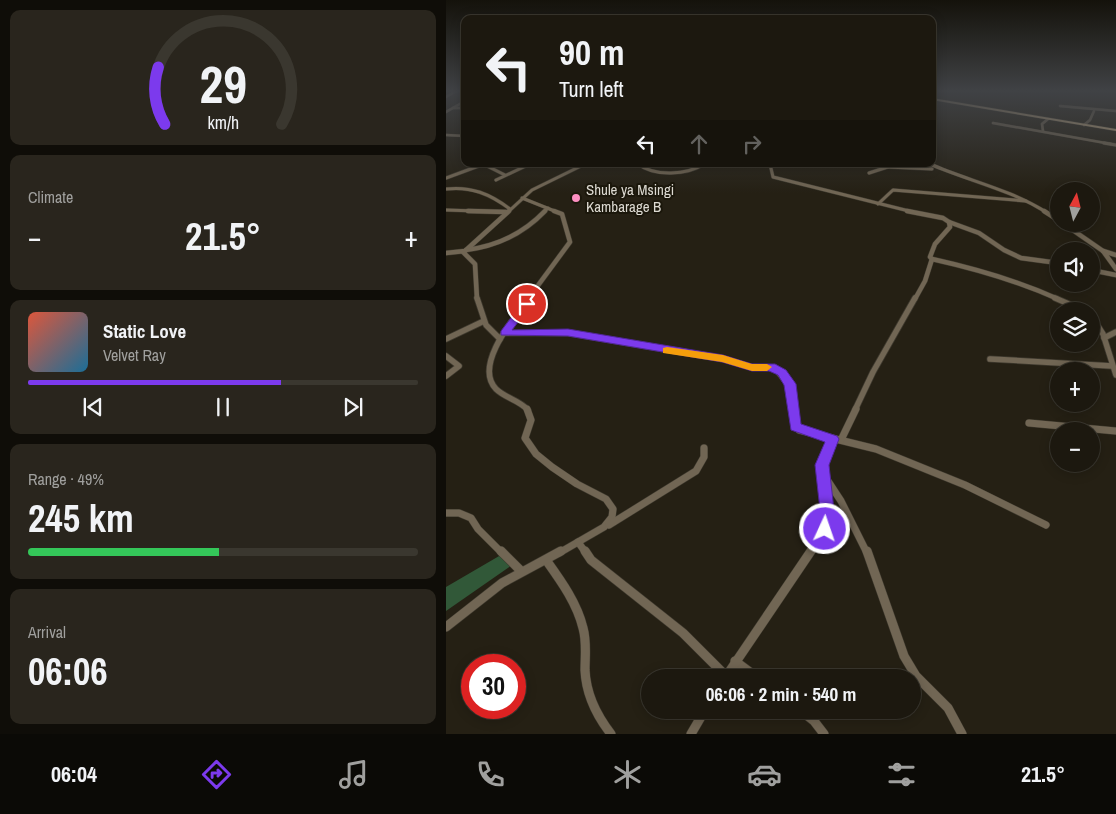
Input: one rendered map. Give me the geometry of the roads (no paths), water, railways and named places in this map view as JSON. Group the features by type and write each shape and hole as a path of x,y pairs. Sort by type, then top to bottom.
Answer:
{"main road":[{"path":"1080,124 1116,130"}],"street":[{"path":"1002,124 1116,144"},
{"path":"1042,124 1043,130"},
{"path":"446,135 461,136"},
{"path":"936,166 964,179 989,184 1026,201 1050,215"},
{"path":"446,178 476,167"},
{"path":"490,167 505,175"},
{"path":"496,180 523,167"},
{"path":"465,251 522,198 556,176 578,167"},
{"path":"643,167 648,170 671,172 700,167"},
{"path":"771,167 773,177 878,204 943,218 979,233 1004,250 1021,258 1050,262"},
{"path":"869,173 887,167 932,169"},
{"path":"925,167 950,172"},
{"path":"446,189 466,187 478,190 508,211"},
{"path":"878,204 893,190 1026,201"},
{"path":"522,198 562,214 565,218 570,243 491,354 489,380 496,392 525,407 530,413 531,420 525,438 530,446 563,474 611,503 612,517 608,525"},
{"path":"446,254 491,246 515,236 530,227 548,208"},
{"path":"446,210 508,211"},
{"path":"730,669 804,564 825,529 827,510 822,472 823,458 836,440 925,281 932,259 930,257 931,248 940,235 950,229 949,222"},
{"path":"1076,232 1113,259 1116,269"},
{"path":"465,251 475,264 476,287 484,322 494,336 568,332 723,359 752,367 775,368 790,384 795,427 836,440 876,449 965,484 996,502 1046,525"},
{"path":"1103,251 1116,254"},
{"path":"932,259 990,272 1020,282 1065,302"},
{"path":"1100,271 1116,274"},
{"path":"446,339 484,322"},
{"path":"1100,326 1116,374"},
{"path":"1104,338 1116,332"},
{"path":"446,356 460,366 446,376"},
{"path":"990,359 1112,366"},
{"path":"1029,423 1116,431"},
{"path":"446,626 483,597 521,571 546,560 608,525 696,471 704,457 704,448"},
{"path":"822,472 842,501 870,558 904,656 916,676 948,708 962,734"},
{"path":"446,513 459,513 471,518 478,529 521,571"},
{"path":"578,542 591,560 683,633 717,669"},
{"path":"546,560 582,625 585,637 587,686 602,723 611,734"},
{"path":"735,661 746,669"},
{"path":"691,734 700,719"},
{"path":"811,719 824,734"}],"place":[{"name":"Shule ya Msingi Kambarage B","path":"576,198"}]}
